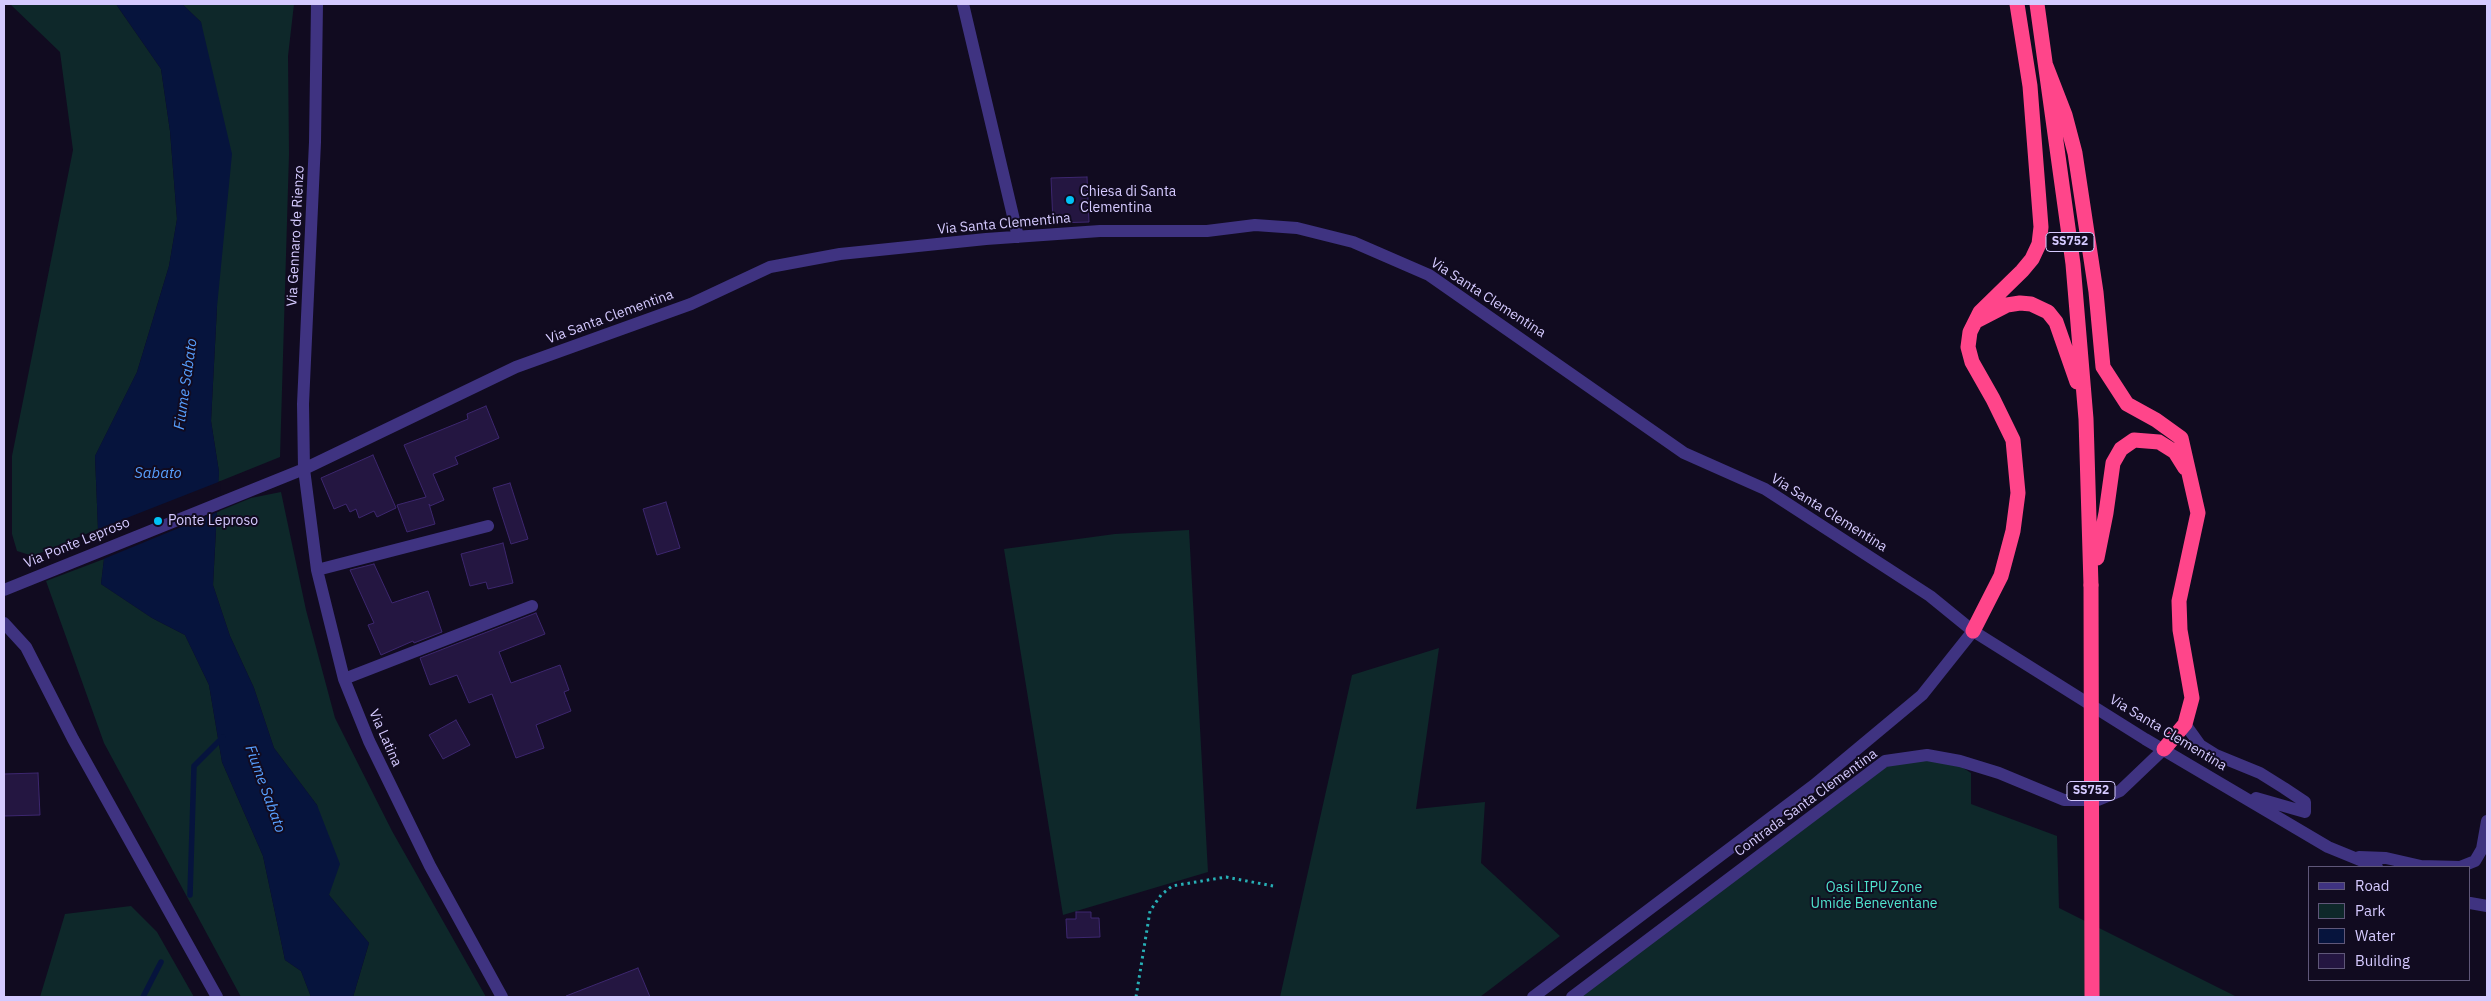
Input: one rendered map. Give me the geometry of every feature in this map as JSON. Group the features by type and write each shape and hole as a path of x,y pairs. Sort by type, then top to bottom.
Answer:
{"highway":[{"path":"1973,631 2001,576 2013,531 2018,493 2013,440 1972,362 1968,347 1970,332 1987,303 2022,271 2039,244 2041,227 2030,86 2017,4"},
{"name":"SS752","path":"2037,4 2073,264 2086,419 2091,585 2092,997"},
{"path":"2046,66 2064,114 2075,153 2095,283 2104,367 2127,404 2156,420 2181,438 2198,513 2179,600 2180,630 2192,698 2185,724 2164,749"},
{"path":"1975,322 2007,304 2020,302 2048,312 2056,322 2074,373 2086,419"},
{"path":"2091,585 2106,513 2113,462 2126,444 2134,440 2150,440 2166,445 2182,461 2192,483"}],"street":[{"name":"Via Gennaro de Rienzo","path":"304,469 303,404 316,142 317,4"},
{"path":"963,4 1018,237"},
{"name":"Via Santa Clementina","path":"274,480 304,469 516,367 691,304 770,267 840,254 1018,237 1100,231 1207,231 1255,225 1297,228 1352,242 1429,275 1537,348 1684,453 1764,489 1930,596 1973,631 2164,749 2328,847 2374,866"},
{"name":"Via Latina","path":"304,469 317,570 330,632 344,679 369,741 426,858 502,997"},
{"name":"Via Ponte Leproso","path":"4,590 274,480"},
{"path":"317,570 488,526"},
{"path":"344,679 532,606"},
{"path":"4,622 26,647 73,739 218,997"},
{"name":"Contrada Santa Clementina","path":"1533,997 1814,785 1922,695 1973,631"},
{"path":"2185,724 2200,745 2216,756 2260,773 2284,788 2306,802 2306,812 2239,793"},
{"name":"Contrada Santa Clementina","path":"1572,997 1885,761 1927,755 1960,761 1999,773 2064,800 2098,800 2120,791 2164,749"},
{"name":"Via Santa Clementina","path":"2462,866 2475,861 2482,849 2487,821"},
{"name":"Via Santa Clementina","path":"2351,857 2386,858 2420,866"},
{"path":"2471,903 2487,906"}],"path":[{"path":"1136,997 1150,912 1160,895 1172,886 1226,877 1273,886"}],"green space":[{"path":"10,4 116,4 161,69 170,131 177,219 169,266 137,372 95,456 98,529 33,556 17,551 12,534 12,456 73,150 60,52"},
{"path":"182,4 294,4 288,56 289,154 280,457 218,482 219,472 211,421 217,307 201,22"},
{"path":"281,492 306,610 335,718 392,831 486,997 353,997 369,943 329,895 317,805 274,748 254,688 230,636 213,585 217,512 251,498"},
{"path":"1189,530 1208,872 1063,915 1004,549 1115,534"},
{"path":"104,559 101,584 152,618 185,635 209,685 222,762 263,856 285,960 301,971 311,997 241,997 104,743 46,581"},
{"path":"1439,648 1416,809 1485,802 1481,863 1560,936 1480,997 1280,997 1352,675"},
{"name":"Oasi LIPU Zone Umide Beneventane","path":"1918,758 1954,762 1971,773 1971,804 2057,836 2059,908 2237,997 1577,997 1877,766"},
{"path":"131,906 157,932 194,997 40,997 65,914"}],"water":[{"name":"Sabato","path":"116,4 182,4 201,22 232,154 217,307 211,421 219,472 213,585 230,636 254,688 274,748 317,805 340,864 329,895 369,943 353,997 311,997 301,971 285,960 263,856 222,762 209,685 185,635 152,618 101,584 104,559 98,529 95,456 137,372 169,266 177,219 170,131 161,69"}],"pier":[{"path":"221,481 220,511 101,560 96,530"}],"building":[{"name":"Chiesa di Santa Clementina","path":"1087,177 1089,222 1053,223 1051,178"},
{"path":"486,406 499,438 455,457 458,464 433,474 444,500 430,506 429,504 435,524 407,532 397,505 426,497 404,445 468,419 467,414"},
{"path":"373,455 396,508 377,517 374,511 359,518 356,509 350,512 346,504 334,509 321,478"},
{"path":"510,483 528,539 511,544 493,488"},
{"path":"666,502 680,548 657,555 643,509"},
{"path":"503,543 513,583 488,589 486,582 470,586 461,554"},
{"path":"374,564 392,603 428,591 442,632 414,643 413,641 381,655 368,625 374,623 350,570"},
{"path":"536,613 545,634 499,652 511,683 560,665 569,690 564,692 571,711 536,725 544,748 516,758 492,694 469,703 457,675 430,685 420,658"},
{"path":"456,720 470,745 443,759 429,735"},
{"path":"38,773 40,815 4,816 4,774"},
{"path":"1076,912 1091,912 1091,918 1099,918 1100,937 1067,938 1066,919 1076,919"},
{"path":"638,968 650,997 566,997 566,996"}],"waterway":[{"path":"190,895 194,766 223,737"},
{"path":"143,997 161,962"}],"place":[{"name":"Chiesa di Santa Clementina","path":"1070,200"},
{"name":"Ponte Leproso","path":"158,521"}],"water label":[{"name":"Fiume Sabato","path":"186,384"},
{"name":"Fiume Sabato","path":"265,789"}]}
